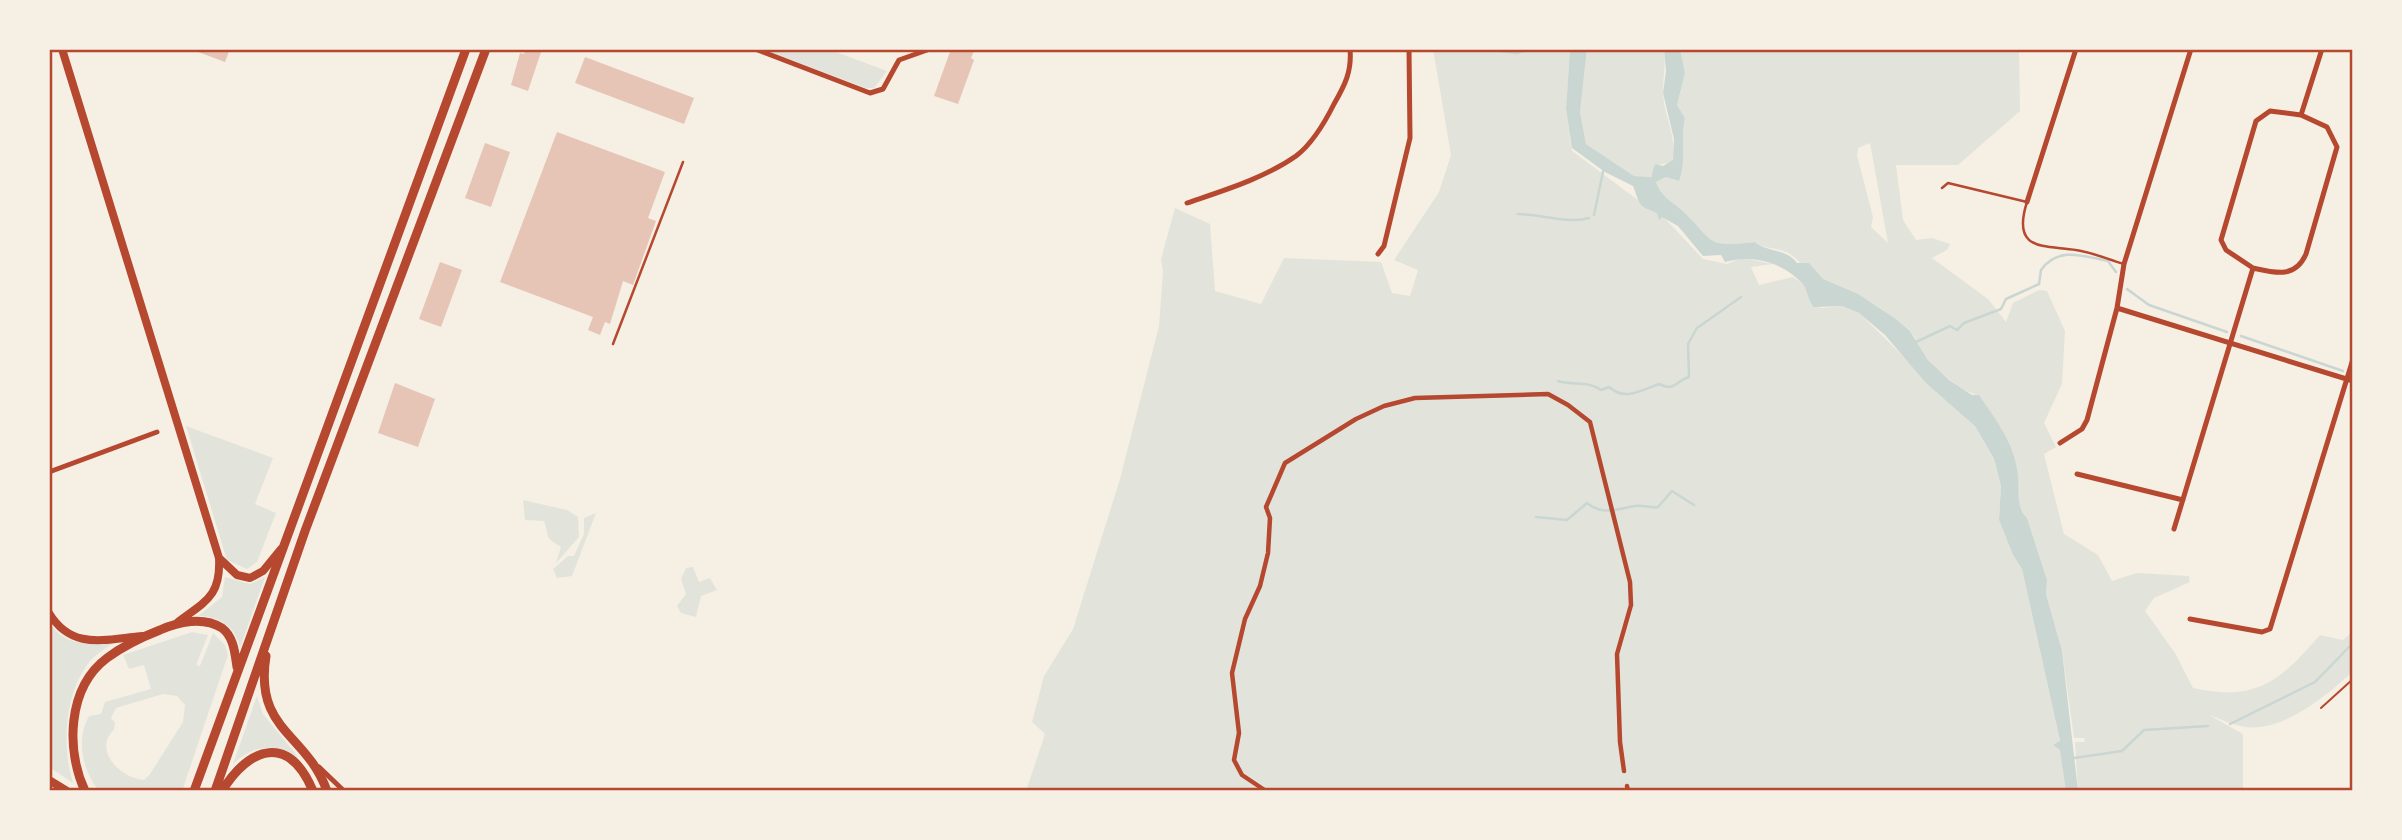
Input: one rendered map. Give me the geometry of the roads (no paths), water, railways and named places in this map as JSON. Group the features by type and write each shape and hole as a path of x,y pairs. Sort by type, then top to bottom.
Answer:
{"main road":[{"path":"62,49 219,558 220,576 214,592 178,622 144,636 106,658 93,672 82,693 75,716 72,743 77,773 85,791"},
{"path":"194,791 466,49"},
{"path":"215,791 270,630 486,49"},
{"path":"219,558 237,575 250,578 263,570 282,548"},
{"path":"49,613 71,637 95,640 144,636"},
{"path":"178,622 198,621 222,628 232,642 237,670"},
{"path":"270,630 263,674 267,704 280,726 319,767 327,791"},
{"path":"222,791 244,761 270,753 290,758 299,766 313,791"},
{"path":"49,780 66,791"}],"street":[{"path":"755,49 870,93 883,89 898,60 930,49"},
{"path":"1187,203 1232,186 1297,155 1327,118 1348,80 1350,49"},
{"path":"1378,254 1384,246 1409,138 1409,49"},
{"path":"2027,202 2076,49"},
{"path":"2060,443 2082,429 2087,420 2117,308 2124,264 2191,49"},
{"path":"2301,115 2322,49"},
{"path":"2270,111 2301,115 2327,127 2337,146 2306,254 2298,267 2284,274 2253,268 2226,250 2221,240 2254,126 2259,116 2270,111"},
{"path":"2174,529 2253,268"},
{"path":"2117,308 2350,380"},
{"path":"2190,619 2266,631 2350,380 2353,359"},
{"path":"1266,791 1242,775 1234,760 1239,733 1232,673 1245,619 1260,586 1268,552 1269,518 1266,507 1285,463 1356,419 1384,406 1415,398 1548,394 1590,422 1630,582 1631,605 1617,653 1620,742 1624,771"},
{"path":"49,472 157,432"},
{"path":"2077,474 2183,500"},
{"path":"319,767 344,791"}],"lane":[{"path":"613,344 684,162"},
{"path":"1942,188 1948,183 1975,187 2027,202 2023,224 2029,239 2038,245 2052,250 2076,250 2124,264"}],"waterway":[{"path":"1494,50 1516,53 1532,49"},
{"path":"1594,215 1604,167"},
{"path":"1518,214 1573,220 1589,218"},
{"path":"1916,342 1950,326 1957,330 1964,323 2001,309 2006,299 2039,284 2041,270 2063,255 2080,255 2108,261 2116,272"},
{"path":"2127,289 2149,305 2227,332"},
{"path":"1558,381 1591,385 1601,390 1609,387 1627,394 1659,384 1672,386 1689,377 1688,344 1697,328 1741,297"},
{"path":"2241,336 2343,371"},
{"path":"1536,517 1567,520 1587,503 1604,510 1638,506 1658,507 1672,491 1694,505"},
{"path":"2230,724 2315,682 2353,643"},
{"path":"2074,758 2122,751 2144,730 2208,726"}]}
